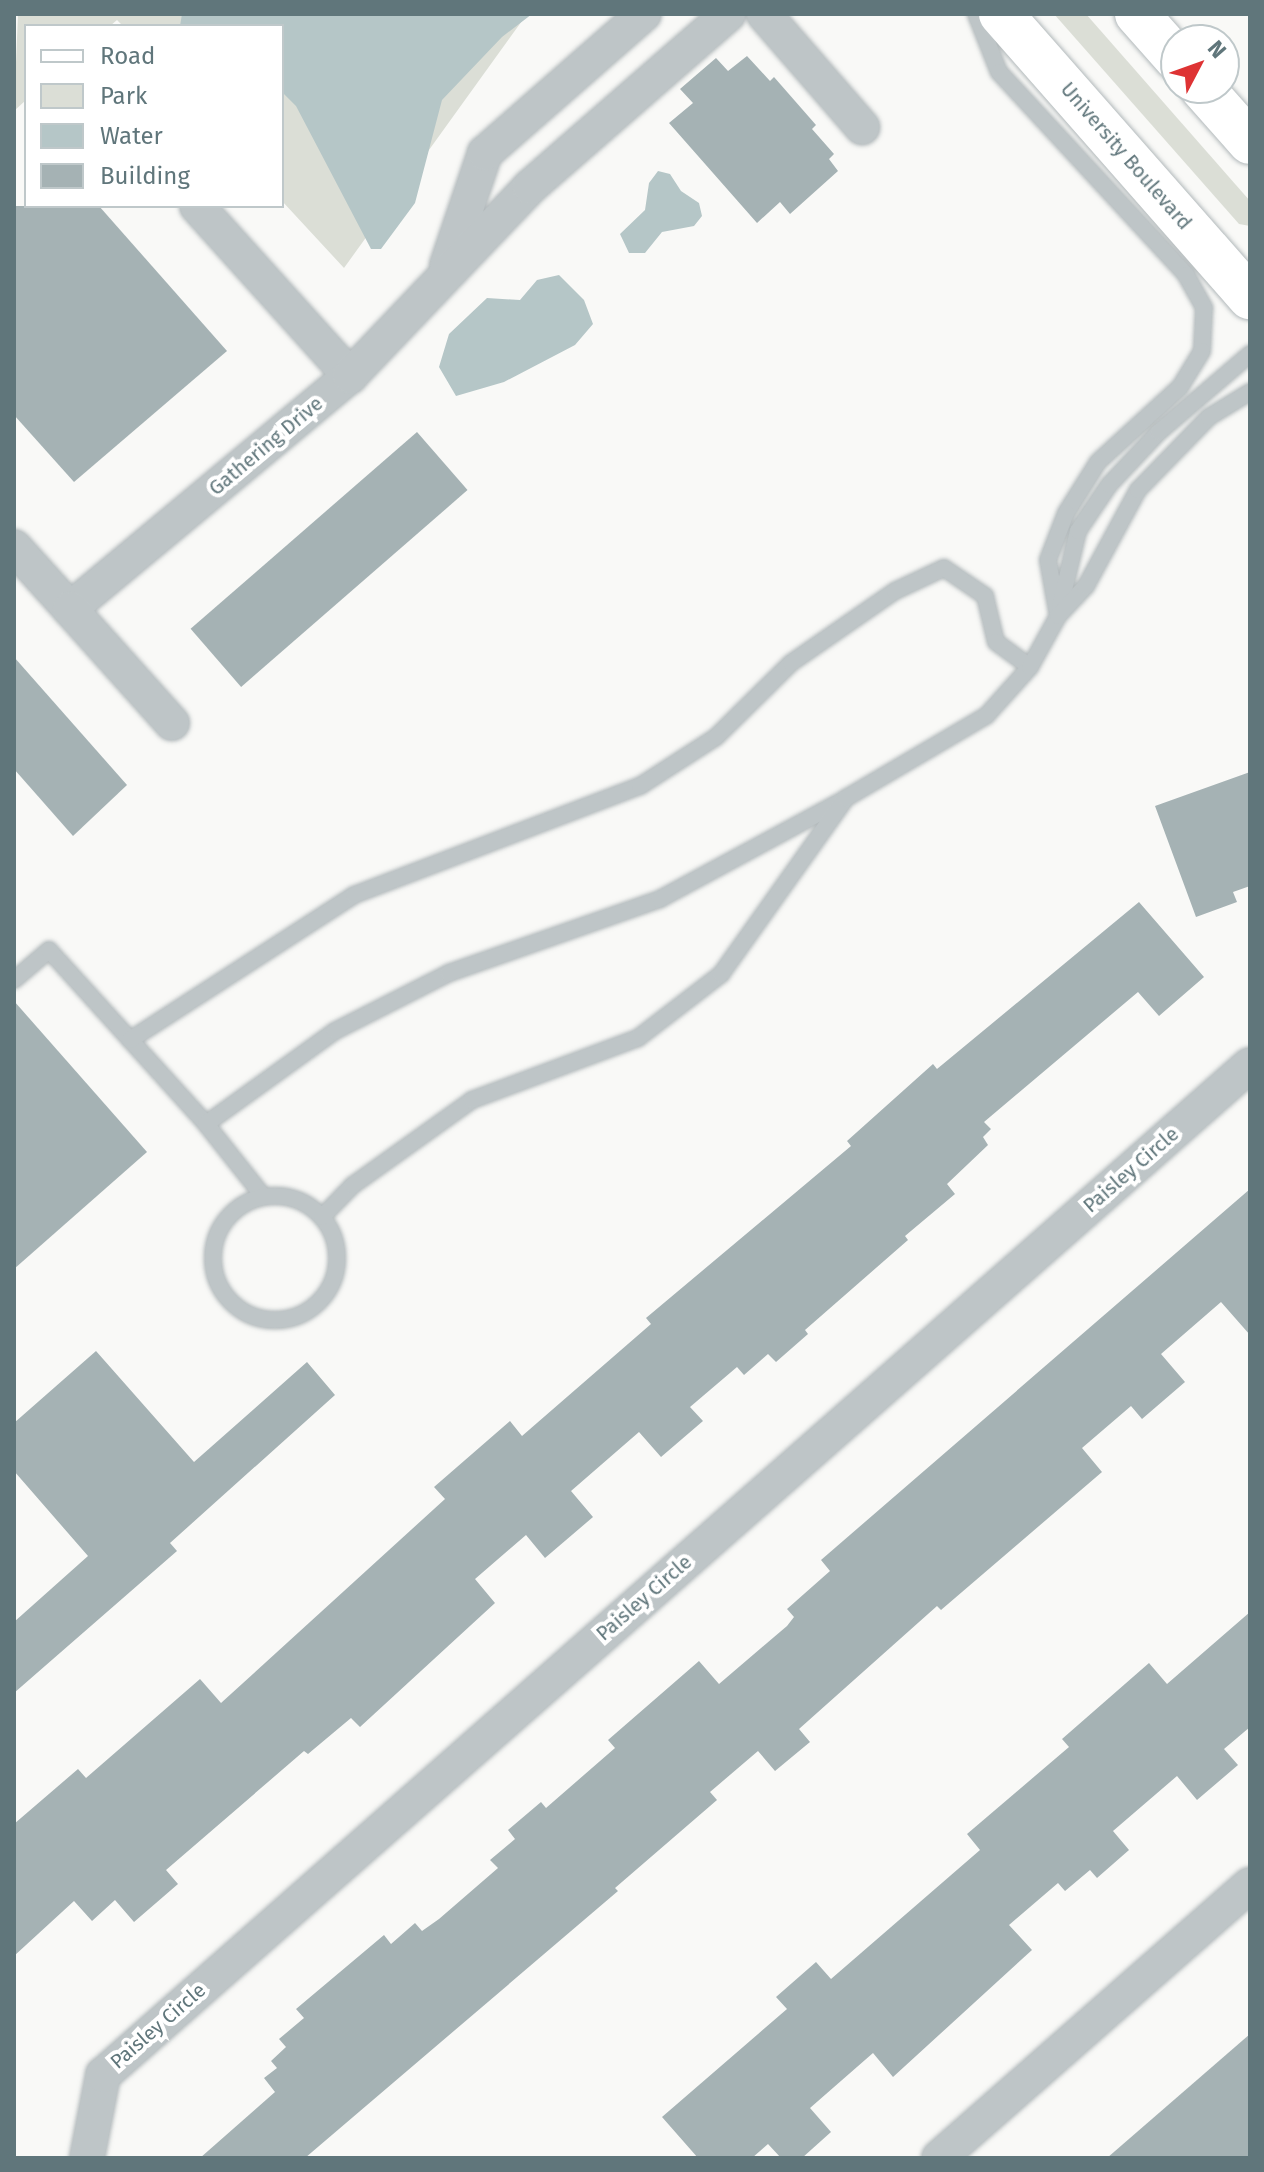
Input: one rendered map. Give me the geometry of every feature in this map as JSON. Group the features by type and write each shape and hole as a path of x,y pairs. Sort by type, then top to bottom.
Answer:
{"main road":[{"name":"University Boulevard","path":"1001,14 1250,297"},
{"path":"1137,14 1160,40"},
{"path":"1216,104 1250,142"}],"street":[{"path":"445,273 485,153 644,14"},
{"name":"Gathering Drive","path":"70,609 350,376 530,187 728,14"},
{"path":"764,14 862,127"},
{"path":"199,208 350,376"},
{"path":"14,547 172,723"},
{"name":"Paisley Circle","path":"87,2158 103,2075 1250,1065"},
{"path":"939,2158 1250,1885"}],"lane":[{"path":"976,14 999,72 1186,275 1204,308 1202,351 1180,387 1098,462 1066,513 1048,560 1058,616"},
{"path":"1058,616 1078,531 1109,485 1159,432 1250,354"},
{"path":"206,1124 335,1031 449,973 660,899 846,798 986,716 1030,667 1058,616 1086,586 1138,490 1209,417 1250,392"},
{"path":"130,1040 354,895 640,786 716,737 791,663 895,591 944,568 985,596 996,642 1030,667"},
{"path":"322,1217 353,1185 472,1100 638,1038 721,974 846,798"},
{"path":"14,980 49,950 206,1124 263,1196"},
{"path":"263,1196 285,1196 322,1217 337,1254 327,1293 295,1317 255,1317 223,1292 212,1253 228,1216 263,1196"}],"green space":[{"path":"18,14 527,14 344,268 284,203 284,24 121,24 117,20 112,24 24,24 24,102 14,111"},
{"path":"1054,14 1086,14 1160,98 1160,104 1165,104 1250,201 1250,226 1239,224"}],"water":[{"path":"182,14 532,14 502,37 442,100 415,203 381,249 371,249 296,106 284,94 284,24 180,24"},
{"path":"658,171 670,174 681,191 699,203 702,216 694,226 662,232 645,253 629,253 620,234 645,210 649,183"},
{"path":"559,275 584,300 593,324 575,345 504,382 456,396 439,367 449,334 487,298 520,300 537,280"}],"building":[{"path":"747,56 770,81 774,77 816,125 812,129 834,154 829,159 838,171 790,214 780,202 757,223 669,123 693,103 680,89 716,58 728,71"},
{"path":"14,206 101,208 227,351 74,482 14,415"},
{"path":"417,432 468,490 241,687 191,629"},
{"path":"14,657 127,785 73,836 14,769"},
{"path":"1250,772 1250,886 1233,892 1237,902 1196,917 1155,806"},
{"path":"1139,902 1204,977 1159,1016 1138,992 984,1122 991,1129 983,1137 988,1145 947,1184 955,1194 905,1236 908,1240 805,1330 808,1334 776,1362 768,1354 744,1375 737,1367 690,1407 703,1421 661,1457 639,1432 571,1491 593,1517 545,1558 526,1535 475,1579 495,1603 360,1727 351,1718 308,1754 304,1751 166,1870 178,1884 134,1922 115,1900 92,1921 74,1901 14,1956 14,1824 78,1769 86,1778 200,1679 221,1703 445,1499 434,1487 510,1421 522,1436 651,1324 646,1318 851,1146 847,1141 933,1064 937,1069"},
{"path":"14,1001 147,1152 14,1269"},
{"path":"1250,1189 1250,1335 1221,1302 1161,1354 1185,1382 1142,1419 1131,1406 1082,1448 1102,1472 941,1610 937,1606 799,1729 810,1742 775,1771 758,1751 710,1792 717,1800 615,1888 618,1891 305,2158 200,2158 275,2092 264,2078 277,2068 271,2061 286,2047 279,2039 304,2018 296,2009 384,1935 391,1944 415,1923 422,1931 439,1919 498,1868 490,1860 515,1839 508,1830 541,1802 546,1808 615,1748 608,1740 699,1661 719,1684 787,1626 794,1617 787,1609 830,1571 821,1560"},
{"path":"96,1351 194,1462 307,1362 335,1395 170,1543 177,1551 14,1693 14,1622 88,1556 14,1471 14,1423"},
{"path":"1250,1612 1250,1727 1224,1749 1238,1765 1197,1800 1177,1776 1113,1831 1129,1850 1097,1878 1090,1870 1065,1891 1058,1883 1009,1925 1032,1950 893,2077 873,2053 810,2108 831,2132 802,2158 781,2158 768,2144 752,2158 698,2158 662,2117 787,2009 776,1997 816,1962 831,1979 980,1850 967,1834 1069,1747 1062,1739 1149,1663 1167,1684"},
{"path":"1250,2034 1250,2158 1107,2158"}]}
